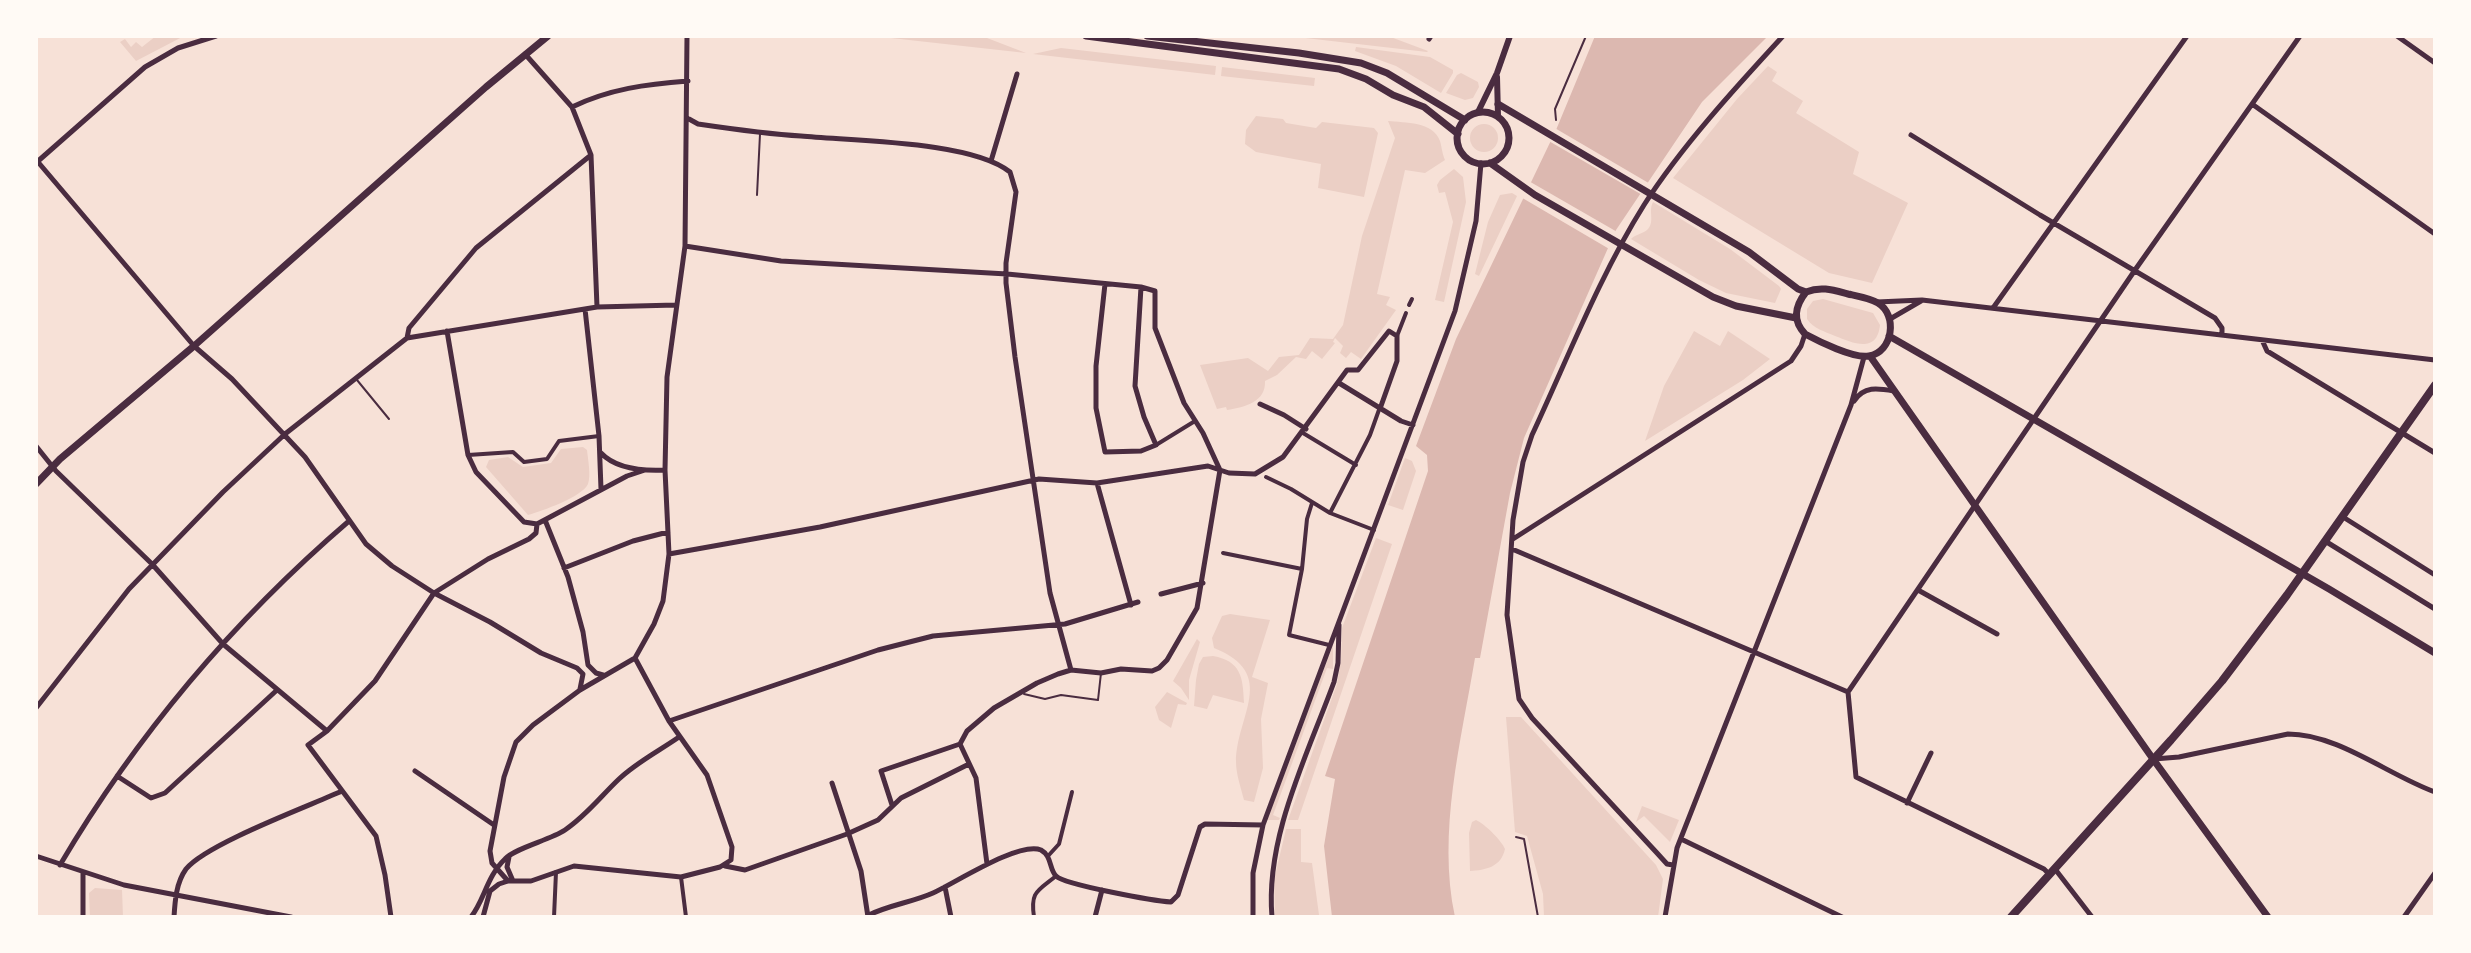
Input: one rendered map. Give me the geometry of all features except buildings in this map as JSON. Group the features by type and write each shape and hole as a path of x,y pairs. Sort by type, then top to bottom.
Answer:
{"main road":[{"path":"36,484 52,466 548,36"},
{"path":"1086,36 1339,69 1424,107 1458,134"},
{"path":"1147,36 1189,38 1361,63 1397,79 1465,120"},
{"path":"1498,104 1749,252 1789,284 1806,292"},
{"path":"1486,163 1507,149 1509,135 1498,116 1478,112 1465,120 1458,134 1458,144 1470,160 1486,163 1713,297 1736,306 1796,318"},
{"path":"1507,127 1529,124"},
{"path":"1867,357 1880,350 1889,336 1890,319 1885,309 1877,302 1826,289 1806,292 1800,300 1796,318 1798,327 1805,334 1867,357 2268,917"},
{"path":"1889,336 2435,653"},
{"path":"2011,917 2222,681 2302,574 2435,385"}],"street":[{"path":"216,36 178,48 145,67 37,162 194,346 305,457 366,544 434,593 541,653 577,668 583,674 580,690"},
{"path":"511,881 492,863 490,851 508,762 516,742 522,734 580,690 635,658 663,601 669,554 665,470 667,377 685,246 687,36"},
{"path":"1478,112 1510,36"},
{"path":"1673,865 1665,862 1532,718 1519,699 1507,615 1516,498 1532,435 1617,253 1644,205 1737,86 1783,36"},
{"path":"1993,308 2187,36"},
{"path":"2092,917 2052,871 1856,777 1848,692 2135,270 2300,36"},
{"path":"2397,36 2435,63"},
{"path":"525,54 572,107 591,155 597,307"},
{"path":"1497,73 1498,116"},
{"path":"991,161 1017,74"},
{"path":"572,107 592,97 624,88 688,81"},
{"path":"2252,104 2435,234"},
{"path":"688,118 698,124 760,133 944,149 991,161 1010,172 1015,182 1007,274 1015,357 1032,481 1057,625 1071,670"},
{"path":"688,130 698,124"},
{"path":"1911,135 2215,318 2222,333"},
{"path":"407,338 409,328 476,248 591,155"},
{"path":"1253,917 1253,873 1263,825 1461,291 1486,163"},
{"path":"685,246 781,261 1007,274 1155,291 1155,328 1184,403 1220,470 1211,550 1197,608 1167,660 1159,668 1101,673 1071,670 1037,683 994,708 967,731 960,744 881,771 892,805"},
{"path":"1105,284 1096,366 1096,408 1105,452 1141,451 1196,421"},
{"path":"1141,287 1135,369 1137,397 1156,445"},
{"path":"1409,305 1412,299"},
{"path":"1890,319 1922,300"},
{"path":"1877,302 1922,300 2435,360"},
{"path":"36,708 152,564 285,434 407,338 597,307 676,305"},
{"path":"585,309 599,436 601,489"},
{"path":"1330,513 1356,465 1381,406 1397,361 1397,336 1406,313"},
{"path":"447,331 468,455 476,472 524,522 537,524 601,489 645,470"},
{"path":"669,554 820,527 1032,481 1097,483 1208,466 1255,474 1283,457 1347,370 1358,370 1389,331 1397,336"},
{"path":"1513,539 1791,361 1805,334"},
{"path":"2262,340 2267,351 2435,453"},
{"path":"1665,917 1680,839 1851,405 1867,357"},
{"path":"1339,383 1401,421 1413,425"},
{"path":"1851,405 1867,389 1894,391"},
{"path":"1260,404 1284,415 1356,465"},
{"path":"468,455 513,452 524,462 547,459 559,441 599,436"},
{"path":"36,446 52,466 152,564 223,644 327,731"},
{"path":"600,452 613,463 645,470 665,470"},
{"path":"1266,477 1330,513 1374,530"},
{"path":"1097,483 1131,605"},
{"path":"1312,503 1289,635 1329,645"},
{"path":"2342,517 2435,575"},
{"path":"545,520 564,568 583,632 588,665 603,675"},
{"path":"60,865 117,776 157,722 223,644 302,561 349,521"},
{"path":"391,917 376,836 308,745 327,731 375,681 434,593 488,559 529,539 536,533 537,524"},
{"path":"564,568 633,541 668,532"},
{"path":"2325,541 2435,609"},
{"path":"1512,549 1848,692"},
{"path":"1223,553 1302,569"},
{"path":"1161,594 1203,583"},
{"path":"1918,590 1997,634"},
{"path":"669,721 905,643 933,636 1057,625 1138,602"},
{"path":"1272,917 1271,882 1276,849 1334,682 1339,623"},
{"path":"635,658 669,721 707,775 732,847 731,860 725,866"},
{"path":"117,776 151,798 165,793 277,690"},
{"path":"2153,759 2302,734 2332,743 2435,792"},
{"path":"471,917 485,888 509,856 562,832 587,815 619,779 679,737"},
{"path":"960,744 976,778 987,864"},
{"path":"1907,803 1931,753"},
{"path":"483,917 490,891 499,884 531,881 565,868 587,866 681,877 725,866 745,870 878,820 892,805 969,764"},
{"path":"415,771 494,825"},
{"path":"832,783 861,871 867,916 945,887 1007,855 1034,849 1048,856 1056,876 1064,880 1102,890 1174,901 1200,827 1205,824 1263,825"},
{"path":"174,917 176,894 186,870 197,860 227,842 342,791"},
{"path":"1048,856 1059,844 1072,792"},
{"path":"1680,839 1842,917"},
{"path":"36,856 124,885 290,916"},
{"path":"509,856 507,871 511,881"},
{"path":"554,917 556,872"},
{"path":"83,873 83,917"},
{"path":"2404,917 2435,873"},
{"path":"1034,917 1033,899 1038,888 1056,876"},
{"path":"681,877 686,917"},
{"path":"945,887 951,917"},
{"path":"1095,917 1102,890"}],"lane":[{"path":"1556,120 1555,109 1586,36"},
{"path":"757,195 760,133"},
{"path":"356,378 389,419"},
{"path":"1019,693 1045,699 1061,695 1098,700 1101,673"},
{"path":"1516,837 1524,839 1538,917"}],"shaded area":[{"path":"156,36 184,36 136,61 120,42 125,39 131,47 136,42 142,47"},
{"path":"873,36 987,38 1026,53"},
{"path":"1288,36 1388,36 1428,51 1427,52"},
{"path":"1595,36 1768,36 1702,102 1616,230 1524,438 1510,493 1480,658 1475,658 1453,787 1449,852 1455,917 1332,917 1324,846 1335,779 1325,776 1428,471 1427,455 1416,446 1456,339 1556,130"},
{"path":"1356,47 1430,57 1453,70 1453,73 1441,93 1396,66 1355,51"},
{"path":"1061,48 1216,66 1215,75 1033,54"},
{"path":"1768,66 1777,72 1772,81 1803,101 1796,113 1859,152 1853,174 1908,203 1872,283 1829,273 1673,178"},
{"path":"1222,67 1315,78 1314,86 1221,76"},
{"path":"1461,73 1478,82 1479,87 1473,98 1465,100 1446,93"},
{"path":"1256,116 1316,128 1322,122 1374,128 1378,133 1364,197 1318,188 1321,164 1256,152 1245,144 1246,130"},
{"path":"1388,121 1418,124 1431,130 1440,141 1445,160 1425,173 1405,170 1377,294 1390,297 1386,305 1396,310 1361,359 1351,352 1346,358 1340,353 1343,346 1335,338 1335,343 1322,359 1312,351 1306,359 1296,357 1277,375 1265,381 1258,399 1234,409 1217,409 1200,365 1248,358 1268,371 1279,357 1299,355 1310,338 1333,339 1343,325 1362,236 1395,138"},
{"path":"1484,124 1494,128 1498,138 1494,148 1484,152 1474,148 1470,138 1474,128"},
{"path":"1454,169 1463,177 1466,202 1444,302 1435,300 1453,222 1445,192 1439,193 1437,185"},
{"path":"1512,193 1517,196 1479,276 1475,274 1488,222 1500,195"},
{"path":"1653,202 1730,249 1779,286 1781,289 1775,303 1726,293 1631,239 1650,226"},
{"path":"1823,299 1873,313 1880,325 1874,340 1856,343 1813,325 1807,319 1807,309 1813,301"},
{"path":"1694,331 1720,346 1728,331 1770,359 1743,380 1645,441 1664,386"},
{"path":"583,447 587,450 589,472 588,484 584,489 561,503 528,515 486,467 489,460 508,457 523,467 551,463 561,449"},
{"path":"1405,458 1412,461 1416,471 1403,510 1388,505"},
{"path":"1376,538 1392,544 1298,820 1288,820 1337,684 1342,628"},
{"path":"1230,614 1270,620 1252,677 1268,683 1261,719 1263,768 1254,802 1244,800 1236,762 1250,683 1245,670 1234,658 1214,648 1212,638 1222,616"},
{"path":"1197,639 1200,642 1189,680 1189,700 1173,681"},
{"path":"1333,645 1333,669 1327,668 1273,815 1280,818 1267,820"},
{"path":"1213,656 1230,662 1239,672 1244,703 1213,695 1207,709 1194,706 1199,664 1203,657"},
{"path":"1167,692 1187,703 1178,704 1171,728 1159,720 1155,707"},
{"path":"1506,717 1521,717 1656,865 1663,879 1658,917 1544,917 1543,894 1527,836 1515,832"},
{"path":"1642,806 1679,820 1670,842 1644,816 1636,822"},
{"path":"1476,820 1493,833 1505,849 1500,860 1492,866 1470,871 1469,833 1472,822"},
{"path":"1286,829 1301,829 1301,862 1312,863 1319,915 1275,917 1274,880"},
{"path":"95,888 122,890 123,917 90,917 89,893"}],"pier":[{"path":"1553,127 1652,185 1644,196 1547,140"},
{"path":"1527,180 1619,233 1611,250 1519,196"}]}
